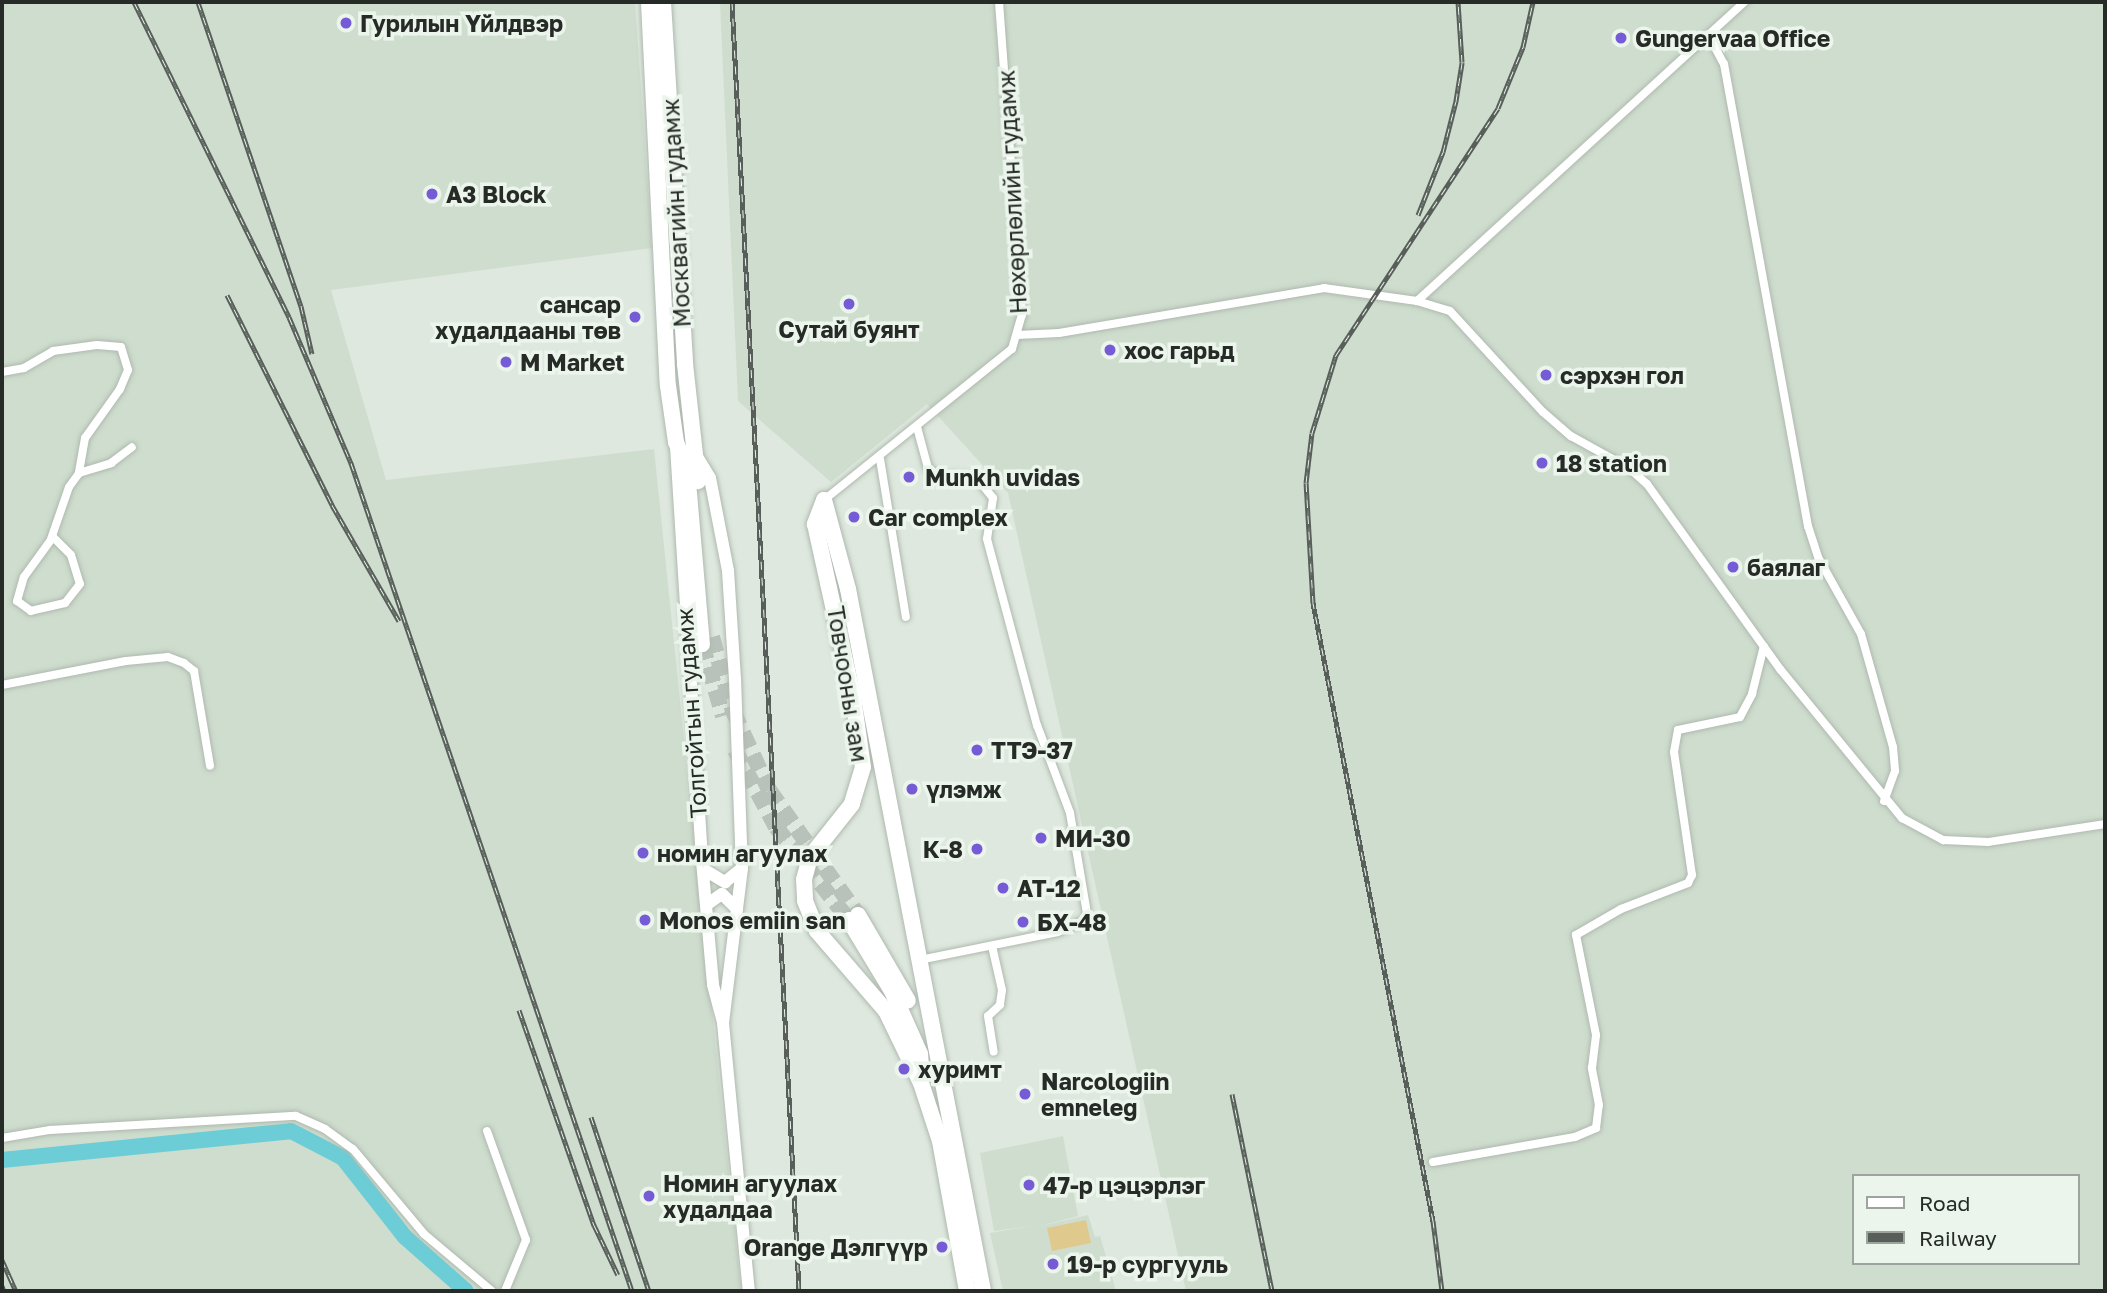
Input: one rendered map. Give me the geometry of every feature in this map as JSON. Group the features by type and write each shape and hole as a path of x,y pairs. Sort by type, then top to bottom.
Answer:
{"highway":[{"name":"Москвагийн гудамж","path":"649,2 673,419 676,442 687,470 707,640 663,2"},
{"name":"Товчооны зам","path":"824,500 815,524 853,697 863,766 852,804 810,857 804,879 805,901 817,931 886,1011 920,1083 940,1142 967,1291"},
{"name":"Товчооны зам","path":"824,500 841,554 983,1291"},
{"path":"920,1083 920,1054 892,991 853,918 895,972 929,1052 938,1062"}],"main road":[{"name":"Толгойтын гудамж","path":"676,442 677,514 703,869 714,996 723,1023"},
{"name":"Толгойтын гудамж","path":"695,453 710,478 728,572 742,868 723,1023 749,1291"},
{"path":"703,869 725,882 742,868"},
{"path":"706,905 722,894 737,909"}],"street":[{"name":"Нөхөрлөлийн гудамж","path":"824,500 880,459 1012,349 1017,335 1022,315 1017,220 999,2"},
{"path":"1417,301 1745,2"},
{"path":"1709,36 1724,64 1808,526 1819,559 1861,634 1893,747 1895,771 1884,801"},
{"path":"1017,335 1059,333 1324,288 1417,301 1450,311 1464,321 1544,412 1571,436 1647,484 1764,646 1884,801 1923,833 1943,840 1988,842 2105,824"},
{"path":"2,372 24,368 53,351 97,345 121,347 128,370 120,389 85,438 79,473 69,486 51,539 23,577 17,601 31,611 65,603 80,584 71,555 51,539"},
{"path":"916,427 928,468 939,476 976,477 993,498 987,539 1037,725 1070,813 1086,889 1088,919 1084,924 919,960"},
{"path":"79,473 111,463 132,447"},
{"path":"880,459 906,617"},
{"path":"1433,1162 1574,1137 1596,1128 1599,1105 1592,1068 1596,1035 1588,981 1574,939 1584,927 1688,883 1692,875 1674,752 1678,730 1740,717 1752,694 1764,646"},
{"path":"2,685 127,661 168,657 184,663 194,671 210,766"},
{"path":"992,946 1002,990 1000,1005 988,1016 994,1052"},
{"path":"2,1138 50,1130 296,1116 325,1129 353,1149 424,1234 492,1291"},
{"path":"487,1132 526,1240 505,1291"}],"shaded area":[{"path":"2,2 635,2 652,248 331,290 386,480 654,449 741,1291 2,1291"},
{"path":"720,2 2105,2 2105,1291 1186,1291 1008,493 927,404 831,482 738,401"},
{"path":"1063,1136 1078,1216 1033,1228 1088,1215 1095,1237 1100,1236 1116,1291 1003,1291 990,1233 1032,1226 994,1231 980,1153"},
{"path":"1086,1220 1091,1243 1052,1251 1047,1228"}],"waterway":[{"path":"2,1160 291,1131 343,1158 405,1237 466,1291"}],"tunnel":[{"path":"712,637 733,711 769,790 858,915"},
{"path":"702,644 723,716"},
{"path":"735,750 776,827 849,920"}],"railway":[{"path":"134,2 289,317 351,463 632,1291"},
{"path":"198,2 301,306 312,354"},
{"path":"732,2 799,1291"},
{"path":"1418,215 1443,152 1456,101 1462,62 1458,2"},
{"path":"1442,1291 1433,1221 1313,603 1306,483 1312,433 1336,355 1498,108 1523,47 1533,2"},
{"path":"227,295 332,505 399,621"},
{"path":"519,1010 594,1225 618,1275"},
{"path":"1232,1094 1272,1291"},
{"path":"591,1117 649,1291"},
{"path":"2,1260 16,1291"},
{"path":"2,1286 4,1291"}],"place":[{"name":"Гурилын Үйлдвэр","path":"346,23"},
{"name":"Gungervaa Office","path":"1621,38"},
{"name":"A3 Block","path":"432,194"},
{"name":"Сутай буянт","path":"849,304"},
{"name":"сансар худалдааны төв","path":"635,317"},
{"name":"хос гарьд","path":"1110,350"},
{"name":"М Market","path":"506,362"},
{"name":"сэрхэн гол","path":"1546,375"},
{"name":"18 station","path":"1542,463"},
{"name":"Munkh uvidas","path":"909,477"},
{"name":"Car complex","path":"854,517"},
{"name":"баялаг","path":"1733,567"},
{"name":"ТТЭ-37","path":"977,750"},
{"name":"үлэмж","path":"912,789"},
{"name":"МИ-30","path":"1041,838"},
{"name":"К-8","path":"977,849"},
{"name":"номин агуулах","path":"643,853"},
{"name":"АТ-12","path":"1003,888"},
{"name":"Monos emiin san","path":"645,920"},
{"name":"БХ-48","path":"1023,922"},
{"name":"хуримт","path":"904,1069"},
{"name":"Narcologiin emneleg","path":"1025,1094"},
{"name":"47-р цэцэрлэг","path":"1029,1185"},
{"name":"Номин агуулах худалдаа","path":"649,1196"},
{"name":"Orange Дэлгүүр","path":"942,1247"},
{"name":"19-р сургууль","path":"1053,1264"}]}
